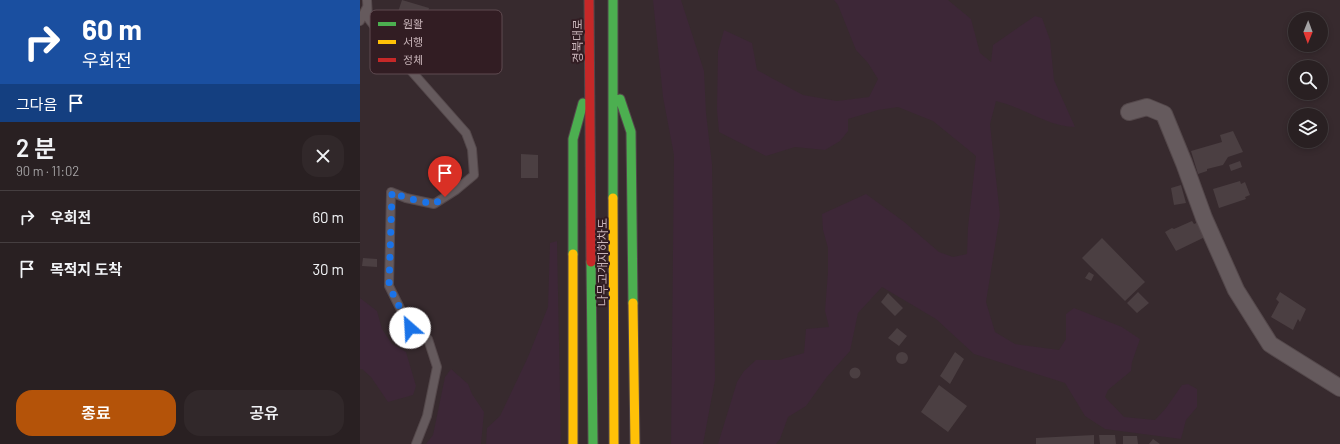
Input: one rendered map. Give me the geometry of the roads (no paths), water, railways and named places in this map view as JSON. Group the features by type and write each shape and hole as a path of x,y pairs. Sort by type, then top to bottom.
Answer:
{"highway":[{"name":"경북대로","path":"589,0 589,81"},
{"path":"613,0 614,80 631,132 635,444"},
{"name":"나무고개지하차도","path":"614,80 614,444"},
{"path":"573,444 572,139 589,81"},
{"name":"나무고개지하차도","path":"589,81 593,444"}],"street":[{"path":"1129,112 1147,107 1164,114 1204,218 1236,290 1270,344 1340,388"}],"lane":[{"path":"360,21 367,3"},
{"path":"367,3 368,18 370,21"},
{"path":"414,74 466,133 472,149 474,176 434,204 406,198 392,192 389,286 410,328 428,340 437,367 427,416 416,444"}]}
